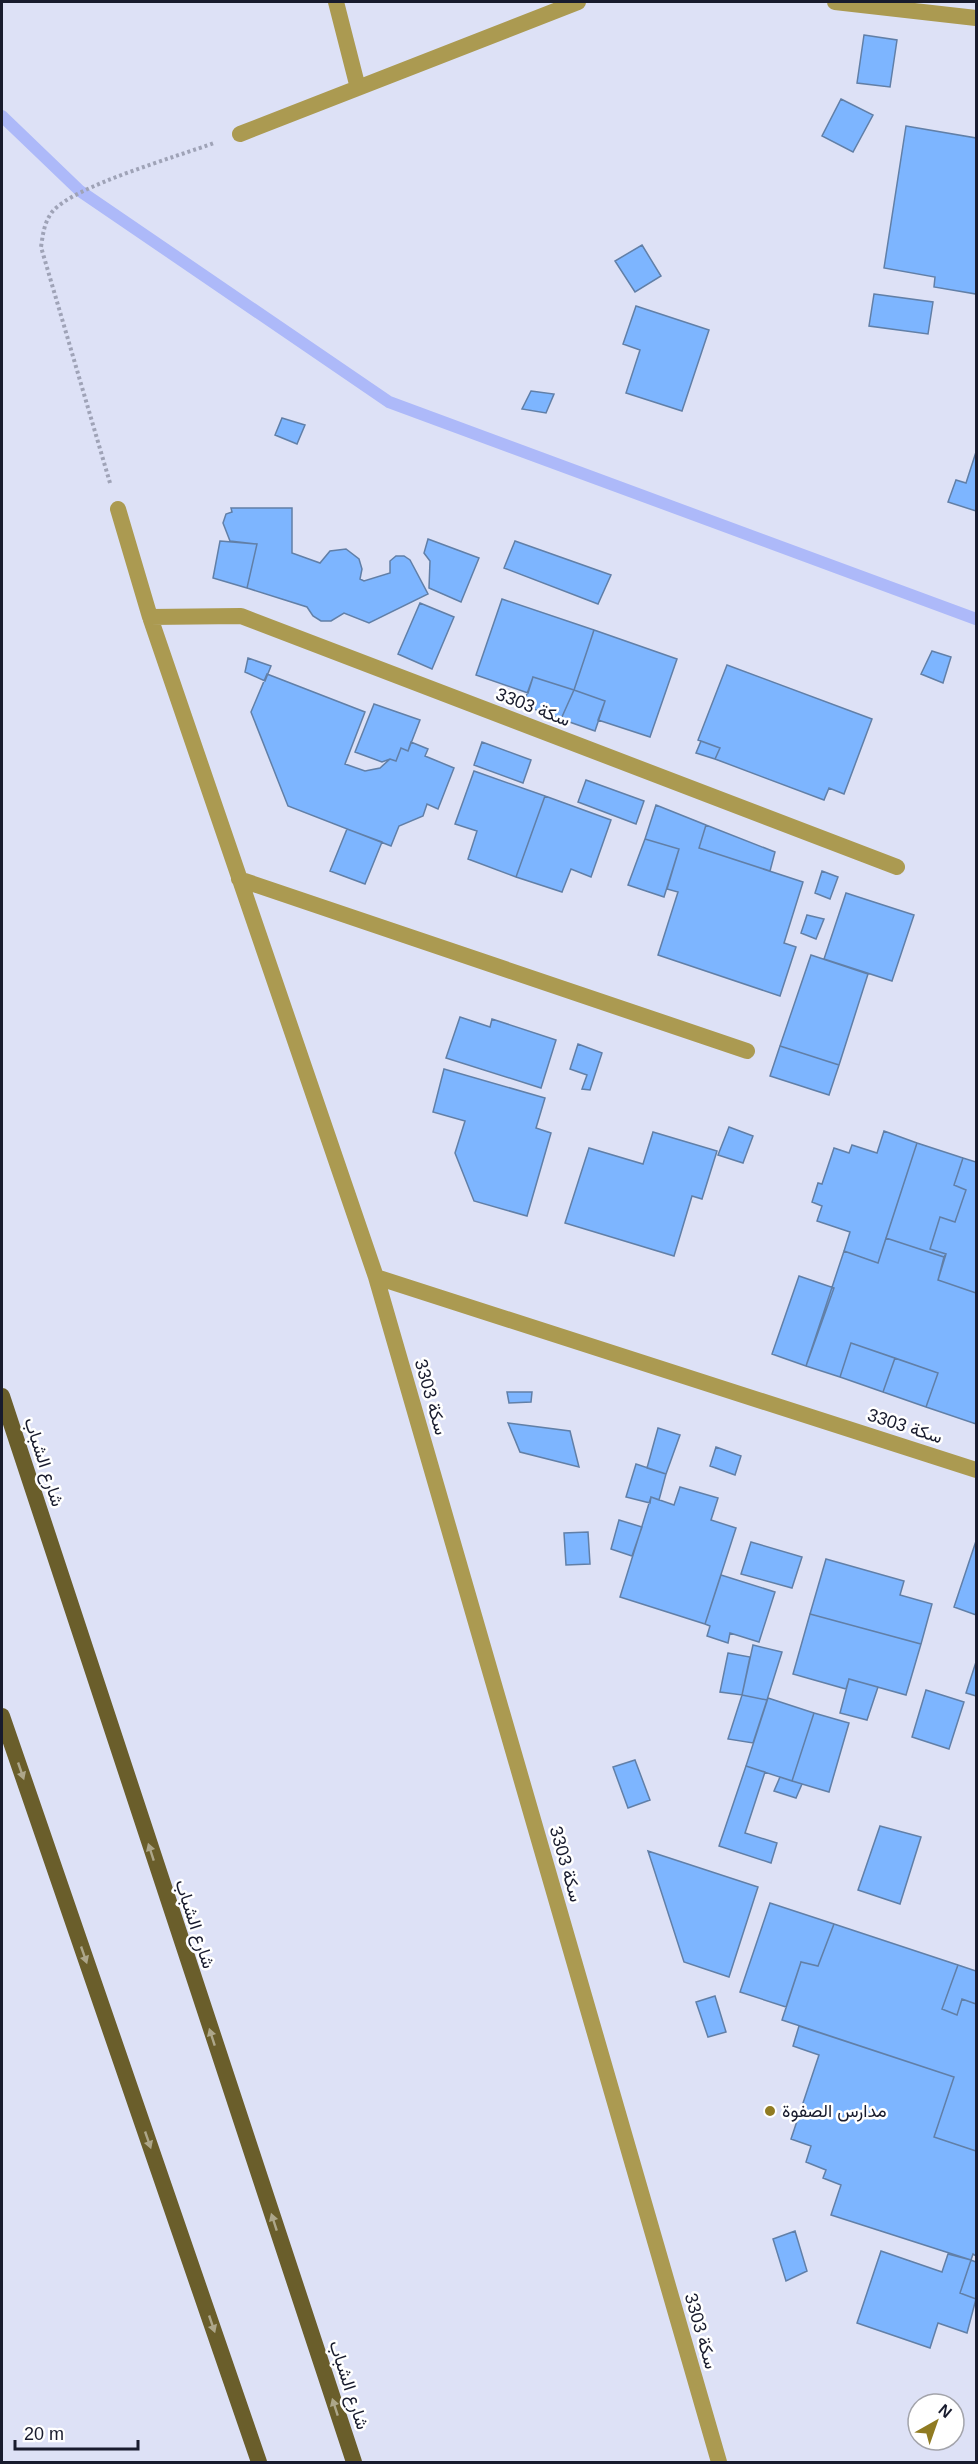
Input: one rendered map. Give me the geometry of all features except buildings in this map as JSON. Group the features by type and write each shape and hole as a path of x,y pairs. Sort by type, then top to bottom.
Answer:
{"main road":[{"name":"شارع الشباب","path":"2,1396 354,2463"},
{"path":"2,1716 259,2463"}],"street":[{"path":"336,2 358,88"},
{"path":"240,134 578,2"},
{"path":"835,2 976,18"},
{"name":"سكة 3303","path":"118,509 150,617 376,1277 719,2463"},
{"name":"سكة 3303","path":"150,617 241,616 897,867"},
{"path":"239,879 747,1051"},
{"name":"سكة 3303","path":"376,1277 976,1470"}],"path":[{"path":"118,509 41,247 45,226 53,211 80,191 240,134"}],"waterway":[{"path":"2,116 80,191 389,402 976,619"}],"place":[{"name":"مدارس الصفوة","path":"770,2111"}]}
